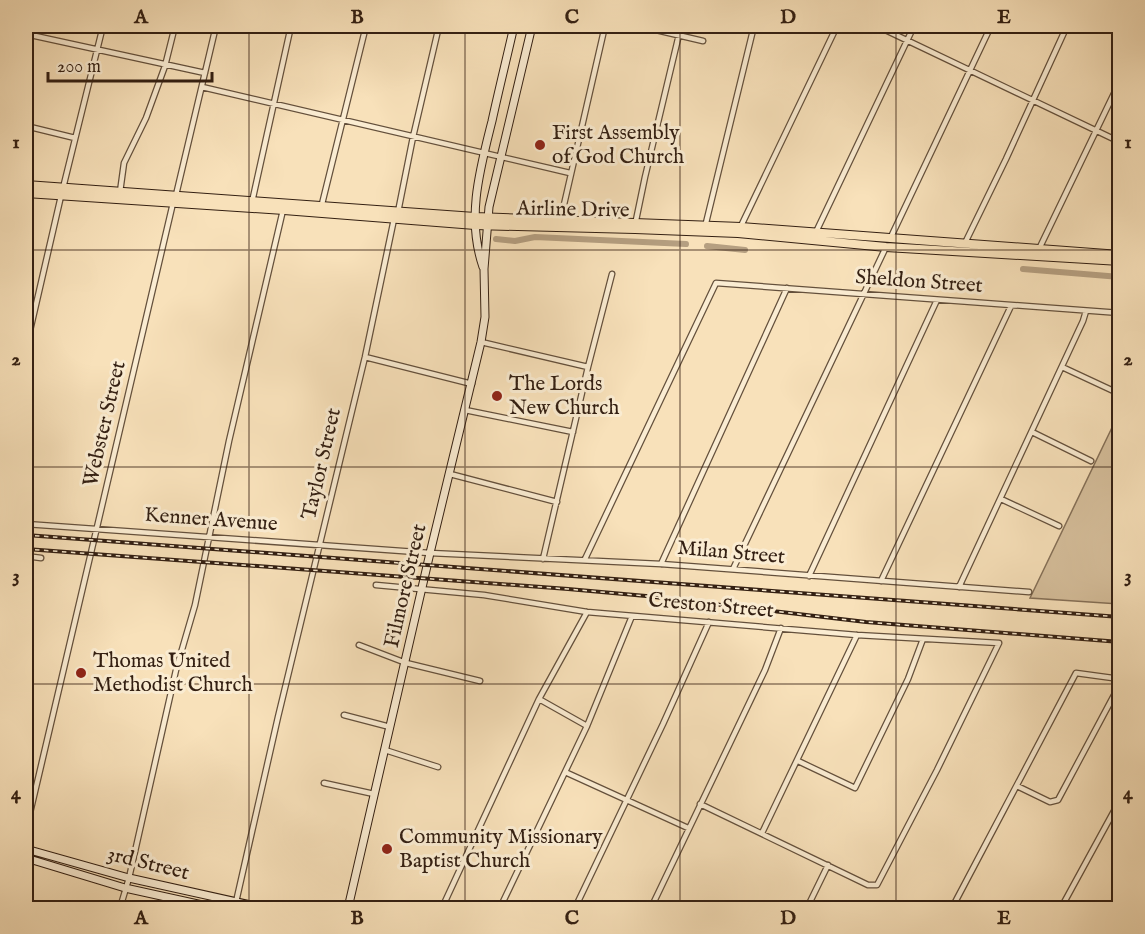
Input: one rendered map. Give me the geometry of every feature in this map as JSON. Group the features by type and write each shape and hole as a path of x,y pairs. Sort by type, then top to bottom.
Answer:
{"highway":[{"name":"Airline Drive","path":"26,185 62,192 488,222 704,228 815,237 886,247 1119,255"},
{"name":"Airline Drive","path":"26,193 120,192 174,199"},
{"name":"Airline Drive","path":"815,237 890,238 964,248"},
{"name":"Airline Drive","path":"1039,252 1119,261"}],"street":[{"path":"26,348 103,26"},
{"path":"120,192 124,163 146,118 165,66 175,26"},
{"name":"Webster Street","path":"26,830 216,26"},
{"path":"251,205 291,26"},
{"path":"320,210 366,26"},
{"name":"Taylor Street","path":"234,905 365,357 439,26"},
{"name":"Filmore Street","path":"484,270 477,246 475,221 478,180 514,26"},
{"name":"Filmore Street","path":"348,909 430,553 482,342 485,306 484,270 490,198 532,26"},
{"path":"560,224 605,26"},
{"path":"639,26 703,41"},
{"path":"635,226 681,26"},
{"path":"704,228 754,26"},
{"path":"740,230 837,26"},
{"path":"877,26 1119,142"},
{"path":"815,237 914,26"},
{"path":"733,569 991,26"},
{"path":"964,248 1067,26"},
{"path":"26,34 205,73"},
{"path":"1039,252 1119,81"},
{"path":"202,87 570,173"},
{"path":"26,126 75,138"},
{"path":"120,909 176,670 195,605 229,441 284,207"},
{"path":"543,559 612,274"},
{"name":"Sheldon Street","path":"585,559 716,283 1119,313"},
{"path":"661,564 788,288"},
{"path":"809,576 937,300"},
{"path":"881,581 1011,306"},
{"path":"959,587 1086,311"},
{"path":"482,342 588,367"},
{"path":"365,357 472,384"},
{"path":"1062,367 1119,394"},
{"path":"465,410 573,432"},
{"path":"1032,432 1090,461"},
{"path":"450,474 557,502"},
{"path":"1001,499 1059,526"},
{"name":"Kenner Avenue","path":"26,524 430,553"},
{"name":"Milan Street","path":"430,553 585,559 1029,592"},
{"path":"26,556 41,558"},
{"name":"Creston Street","path":"376,585 484,595 587,612 857,635 999,643 937,770 877,885 872,885 828,865"},
{"path":"442,909 539,699 587,612"},
{"path":"500,909 587,726 632,615"},
{"path":"575,909 709,622"},
{"path":"651,909 765,670 782,628"},
{"path":"762,833 857,635"},
{"path":"798,760 855,788 908,679 923,639"},
{"path":"359,645 406,663 480,681"},
{"path":"952,909 1076,673 1119,679"},
{"path":"1017,786 1050,802 1058,800 1119,684"},
{"path":"539,699 587,726"},
{"path":"344,715 391,727"},
{"path":"385,750 438,767"},
{"path":"565,772 688,828"},
{"path":"324,783 375,795"},
{"path":"1061,909 1119,800"},
{"path":"700,804 828,865 807,909"},
{"name":"3rd Street","path":"26,849 234,905 264,909"},
{"name":"3rd Street","path":"26,858 126,888 216,909"}],"shaded area":[{"path":"1119,413 1119,604 1030,598"}],"waterway":[{"path":"496,239 515,241 535,237 686,244"},
{"path":"707,246 745,250"},
{"path":"1023,269 1120,277"}],"railway":[{"path":"26,535 1120,617"},
{"path":"26,549 568,589 866,622 1120,642"}],"place":[{"name":"First Assembly of God Church","path":"540,145"},
{"name":"The Lords New Church","path":"497,396"},
{"name":"Thomas United Methodist Church","path":"81,673"},
{"name":"Community Missionary Baptist Church","path":"387,849"}]}
